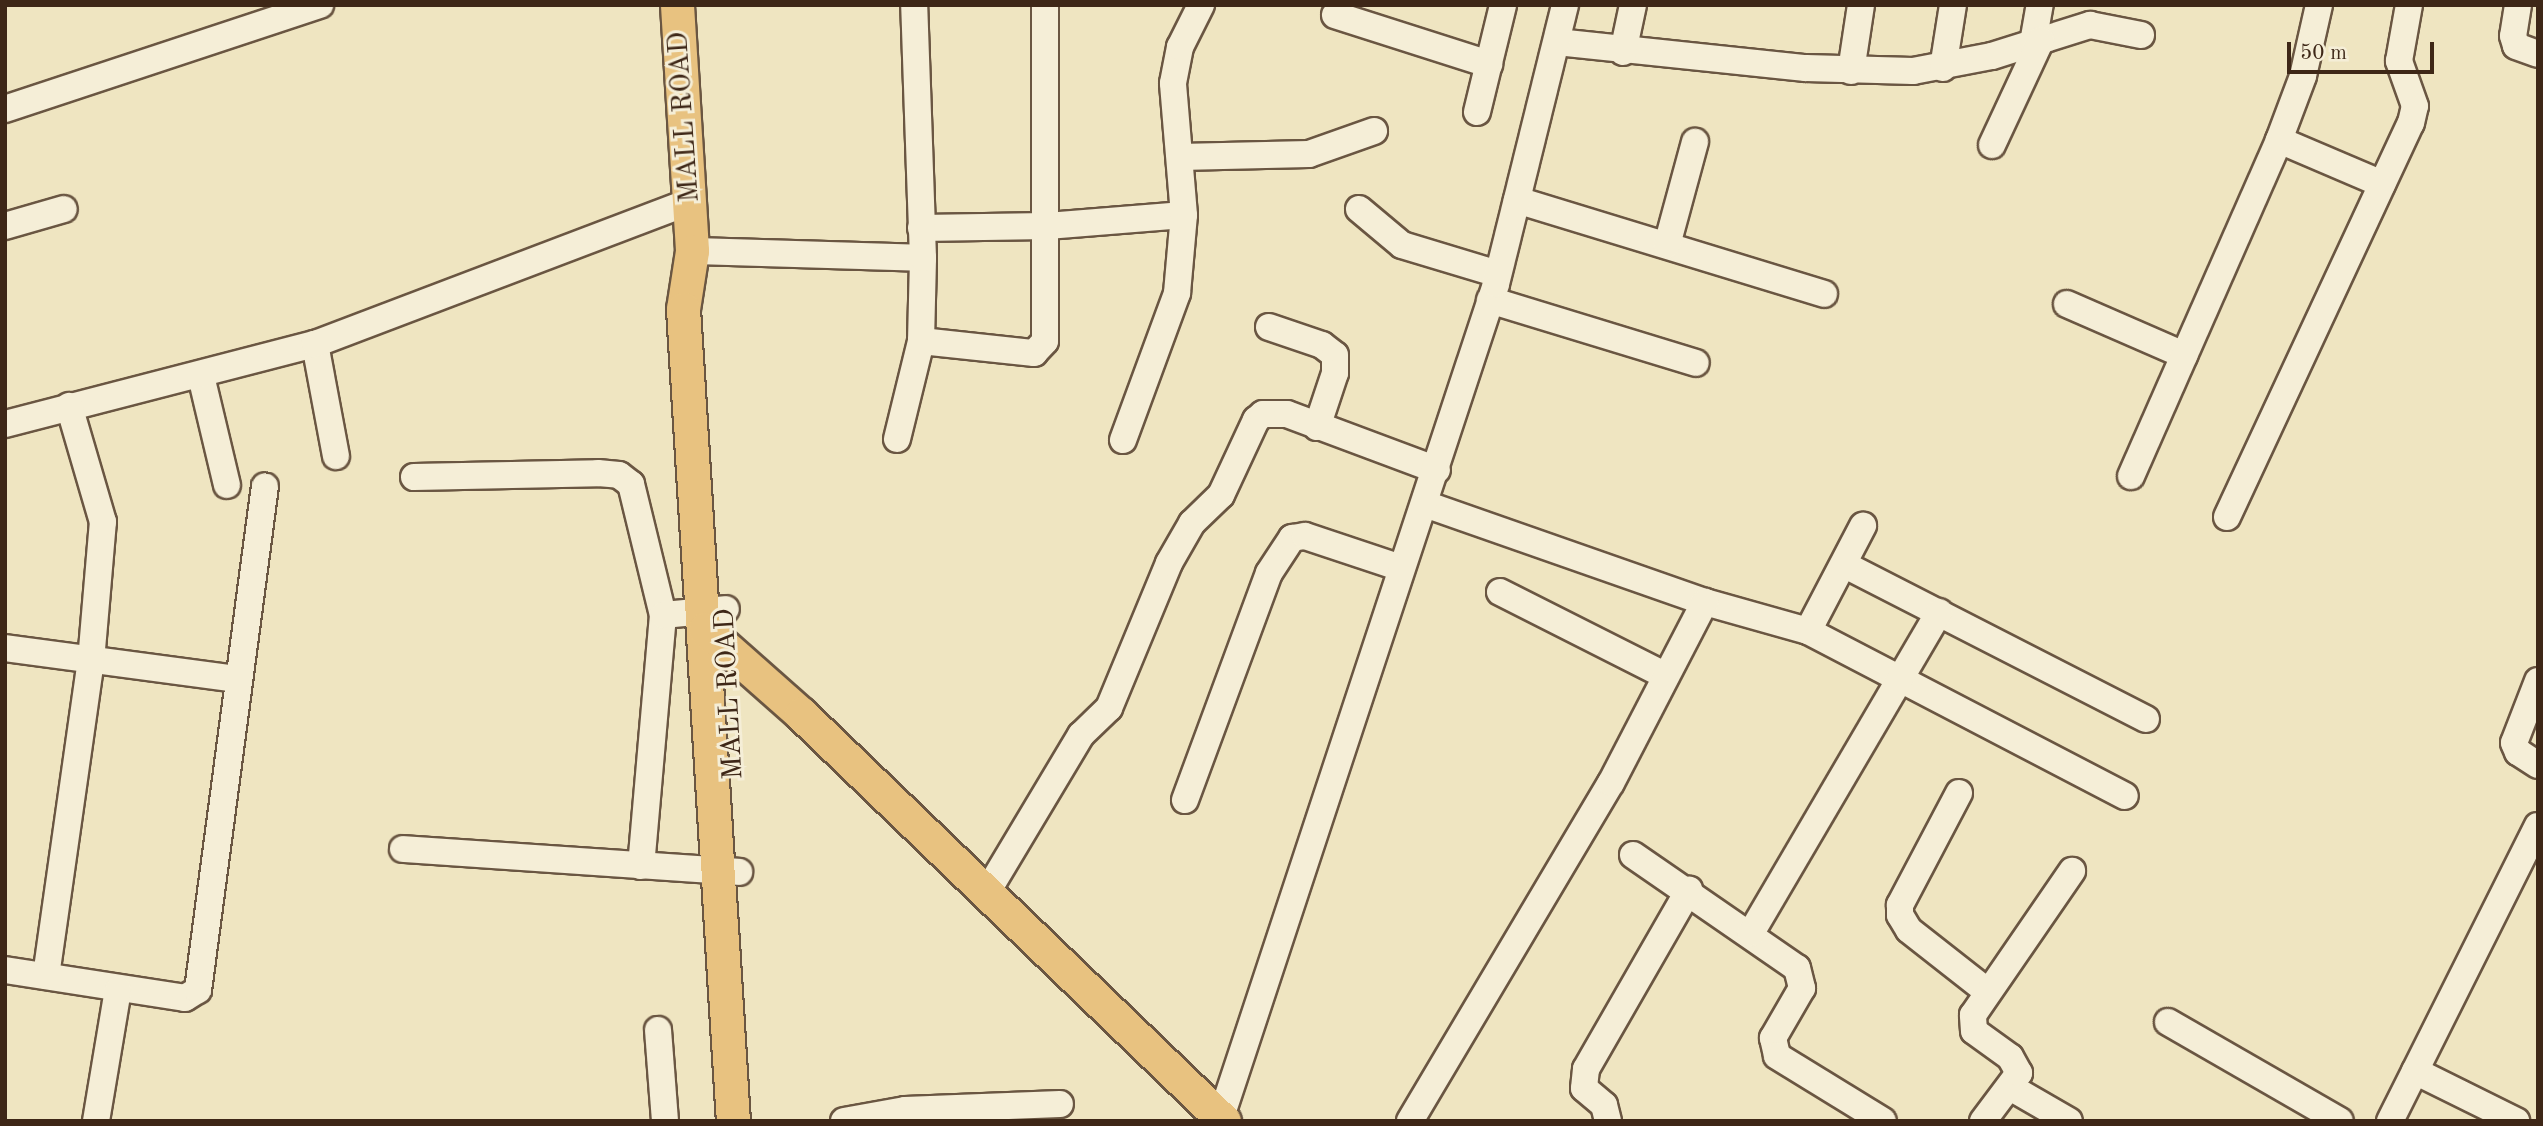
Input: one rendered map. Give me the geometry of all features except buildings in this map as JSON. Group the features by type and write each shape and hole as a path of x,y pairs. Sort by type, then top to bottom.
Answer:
{"main road":[{"name":"MALL ROAD","path":"677,5 691,201 692,261 702,283 705,306 728,872 733,1121"},
{"path":"716,625 1222,1119"},
{"name":"MALL ROAD","path":"728,872 753,1121"}],"street":[{"path":"5,109 320,5"},
{"path":"897,439 921,341 923,258 914,5"},
{"path":"921,341 1038,351 1047,332 1045,5"},
{"path":"1123,440 1177,293 1184,215 1173,83 1180,47 1201,5"},
{"path":"1477,111 1503,5"},
{"path":"1222,1119 1401,568 1437,470 1490,300 1565,5"},
{"path":"1622,52 1633,5"},
{"path":"1851,71 1861,5"},
{"path":"1943,68 1953,5"},
{"path":"1992,145 2037,41 2040,5"},
{"path":"2131,476 2278,140 2303,76 2319,5"},
{"path":"2227,517 2382,184 2415,106 2399,61 2409,5"},
{"path":"2518,5 2513,36 2516,46 2538,54"},
{"path":"1335,15 1489,64"},
{"path":"1557,42 1622,52 1851,71 1943,68 2101,24 2141,35"},
{"path":"1181,157 1309,154 1374,131"},
{"path":"2278,140 2382,184"},
{"path":"1667,245 1695,142"},
{"path":"1517,200 1824,295"},
{"path":"5,424 69,406 201,376 316,344 691,201"},
{"path":"5,226 64,209"},
{"path":"1359,209 1402,245 1498,274"},
{"path":"921,228 1047,226 1184,215"},
{"path":"692,261 923,258"},
{"path":"1490,300 1696,363"},
{"path":"2067,304 2184,355"},
{"path":"1269,327 1322,345 1335,355 1335,373 1317,427"},
{"path":"316,344 336,456"},
{"path":"201,376 227,485"},
{"path":"46,976 91,662 103,522 69,406"},
{"path":"987,892 1081,735 1109,708 1169,563 1188,530 1221,495 1256,420 1263,414 1287,414 1437,470"},
{"path":"415,477 619,475 631,484 639,502 663,615 640,866"},
{"path":"5,970 118,990 185,998 198,989 264,486"},
{"path":"1425,504 1705,602 1808,631 2124,796"},
{"path":"1808,631 1845,565 1863,526"},
{"path":"1185,800 1269,573 1292,538 1305,536 1401,568"},
{"path":"1845,565 2146,719"},
{"path":"1500,592 1666,677"},
{"path":"1410,1121 1611,783 1705,602"},
{"path":"1751,933 1938,612"},
{"path":"663,615 716,625"},
{"path":"5,648 91,662 238,679"},
{"path":"2538,681 2514,743 2518,752 2538,765"},
{"path":"1959,793 1900,905 1900,915 1909,930 1988,992"},
{"path":"2389,1121 2538,826"},
{"path":"403,849 728,872"},
{"path":"1633,855 1689,890 1797,968 1801,978 1798,999 1773,1038 1777,1056 1883,1121"},
{"path":"1983,1121 2019,1073 2016,1065 1972,1025 1988,992 2072,871"},
{"path":"1608,1121 1604,1105 1584,1088 1586,1069 1689,890"},
{"path":"96,1121 118,990"},
{"path":"2168,1022 2340,1121"},
{"path":"658,1030 665,1121"},
{"path":"2415,1071 2516,1121"},
{"path":"2010,1087 2069,1121"},
{"path":"844,1121 905,1110 1060,1104"}]}
